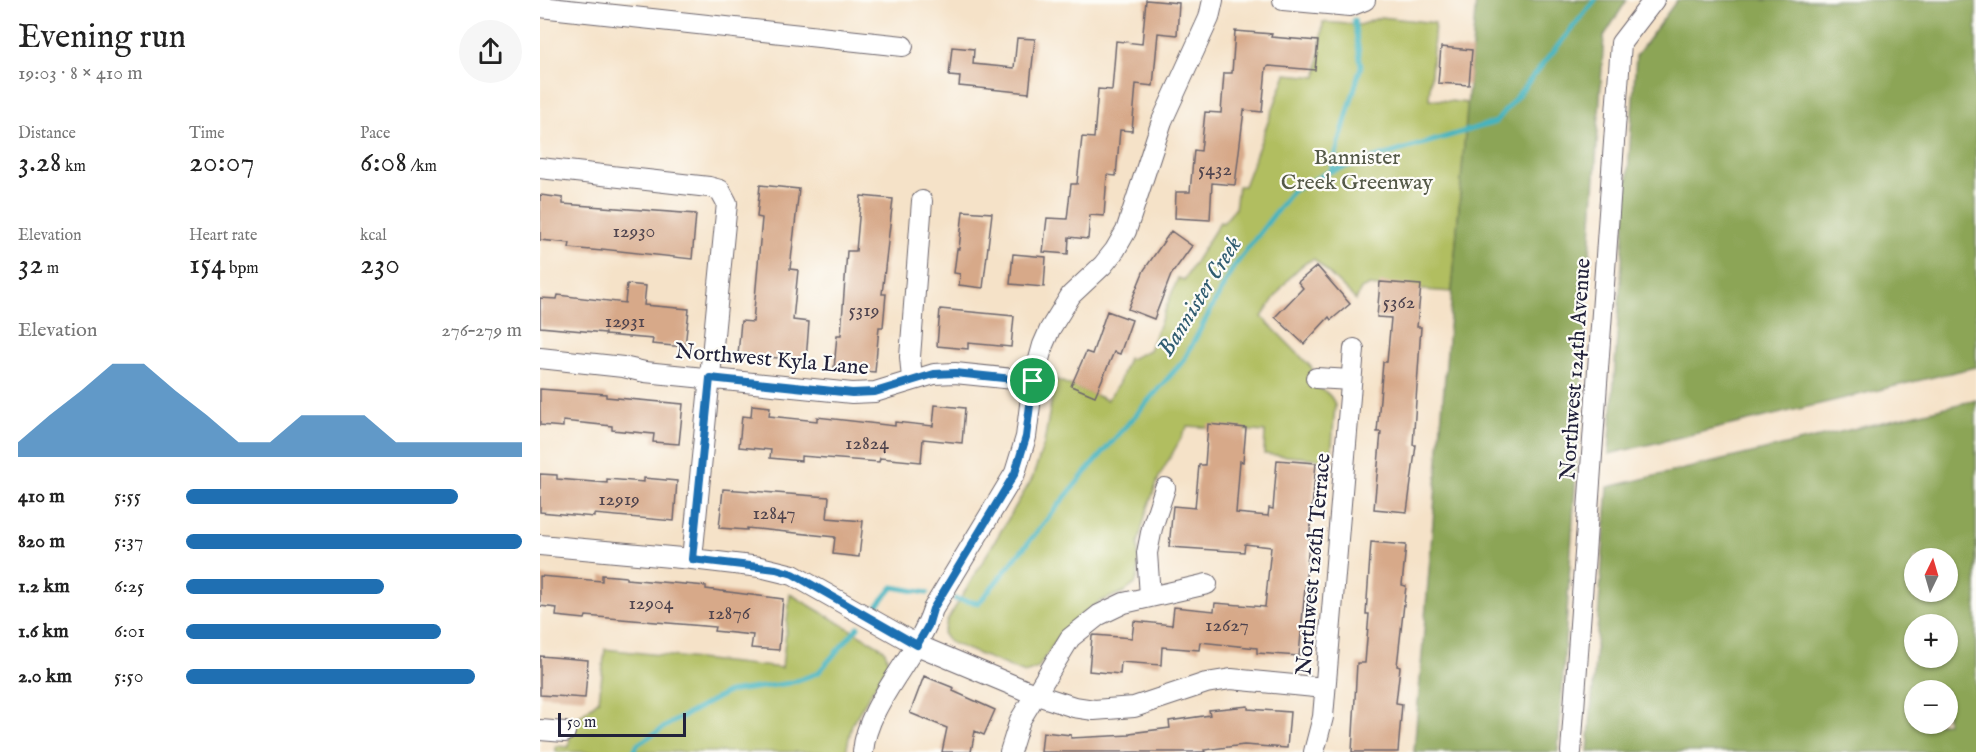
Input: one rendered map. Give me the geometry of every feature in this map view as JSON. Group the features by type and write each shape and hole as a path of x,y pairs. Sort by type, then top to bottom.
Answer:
{"street":[{"path":"862,752 869,722 917,645 928,626 933,609 1015,473 1026,437 1033,381 1043,345 1059,312 1071,295 1103,264 1115,250 1126,231 1162,121 1209,18 1213,0"},
{"path":"1283,0 1350,6 1365,0"},
{"name":"Northwest 124th Avenue","path":"1571,752 1621,44 1654,0"},
{"path":"540,7 903,46"},
{"path":"540,168 698,185 720,190 727,203 692,559"},
{"path":"912,379 909,357 922,201"},
{"name":"Northwest 126th Terrace","path":"1314,752 1323,717 1354,349"},
{"name":"Northwest Kyla Lane","path":"540,358 852,393 875,392 934,374 955,373 1033,381"},
{"path":"1316,378 1351,380"},
{"path":"1150,596 1147,553 1152,528 1165,488"},
{"path":"540,544 692,559 776,569 793,574 917,645 1034,694 1074,707 1095,710 1134,707 1206,683 1231,679 1325,688"},
{"path":"1010,752 1020,720 1070,638 1099,615 1124,603 1207,584"},
{"path":"540,730 565,732"}],"green space":[{"path":"1476,0 1627,0 1604,36 1558,752 1414,752"},
{"path":"1677,0 1976,0 1976,367 1609,454 1636,56"},
{"name":"Bannister Creek Greenway","path":"1381,17 1435,23 1429,99 1468,103 1452,292 1367,286 1361,289 1356,300 1314,259 1306,263 1285,284 1262,317 1312,368 1312,385 1326,392 1335,405 1331,460 1264,454 1265,432 1188,426 1159,477 1146,513 1138,544 1138,576 1135,584 1124,592 1099,602 1081,615 1059,636 1038,668 1025,673 949,642 943,633 947,621 1032,479 1044,444 1055,379 1107,400 1118,385 1128,358 1149,350 1178,278 1184,280 1220,222 1223,223 1235,209 1238,186 1244,186 1286,74 1317,77 1323,22 1360,25"},
{"path":"1976,400 1976,752 1588,752 1608,487"},
{"path":"790,594 884,649 889,663 852,724 846,752 556,752 556,746 569,747 571,719 576,719 599,700 605,649 782,668"}],"building":[{"path":"1146,0 1179,3 1177,35 1158,33 1153,86 1136,84 1132,131 1120,130 1116,176 1107,175 1104,216 1090,215 1088,239 1069,237 1068,254 1043,252 1047,218 1067,219 1071,184 1077,184 1082,137 1094,138 1098,89 1112,90 1116,41 1142,44"},
{"path":"1235,31 1318,41 1315,70 1269,66 1266,68 1262,112 1244,110 1235,185 1212,183 1210,220 1175,218 1176,192 1190,192 1194,150 1201,151 1205,112 1221,113 1224,73 1232,73"},
{"path":"1017,38 1035,39 1029,93 959,86 960,77 949,76 952,47 974,49 973,64 1014,68"},
{"path":"1441,47 1472,50 1469,85 1438,83"},
{"path":"760,185 799,189 790,269 798,270 793,320 809,322 806,360 738,355 741,321 753,322 762,218 757,217"},
{"path":"540,195 563,198 563,204 696,214 692,259 602,249 602,251 569,248 570,243 540,240"},
{"path":"861,196 893,199 882,294 886,294 883,327 879,327 875,372 834,369 837,335 841,335 847,251 856,251"},
{"path":"963,211 992,213 983,288 959,285 960,274 954,273"},
{"path":"1171,231 1192,246 1171,275 1154,319 1128,309 1144,270"},
{"path":"1013,254 1046,257 1044,287 1010,284"},
{"path":"1317,266 1350,304 1331,320 1329,317 1304,344 1275,317 1303,288 1298,282"},
{"path":"1380,282 1421,285 1417,327 1421,327 1413,445 1416,445 1407,512 1374,509 1381,432 1377,432 1383,362 1387,362 1391,318 1377,317"},
{"path":"627,284 646,286 644,305 689,309 685,347 652,344 653,339 540,327 540,298 557,299 558,295 625,303"},
{"path":"940,309 1014,316 1011,347 968,343 968,349 937,346"},
{"path":"1107,311 1132,320 1120,354 1114,352 1095,396 1071,386 1086,352 1092,354"},
{"path":"540,389 606,394 606,397 683,404 679,444 653,442 654,434 612,430 612,426 563,421 563,427 540,425"},
{"path":"752,405 770,407 769,416 817,421 817,417 895,426 895,422 933,426 935,405 965,408 962,443 923,439 921,462 880,458 879,462 801,456 801,461 770,458 771,450 739,447 742,416 751,417"},
{"path":"1208,424 1246,428 1243,462 1240,461 1236,513 1268,516 1269,508 1273,509 1277,460 1316,463 1299,656 1257,653 1257,648 1200,642 1199,650 1162,647 1161,665 1121,662 1120,674 1089,671 1092,636 1094,635 1132,638 1134,621 1172,625 1174,607 1214,611 1215,603 1265,607 1271,547 1245,544 1244,552 1169,547 1173,506 1195,508 1199,465 1205,465"},
{"path":"540,474 557,475 557,479 607,483 607,479 644,482 644,478 677,481 674,521 540,512"},
{"path":"723,489 829,497 827,518 863,521 859,557 833,554 835,537 747,528 747,530 719,528"},
{"path":"1371,542 1406,545 1402,585 1406,586 1397,666 1400,667 1396,703 1402,704 1398,752 1352,752 1357,663 1365,663"},
{"path":"602,575 706,586 706,589 783,599 779,650 751,648 753,635 714,631 715,627 586,616 585,619 556,616 557,608 540,606 540,576 602,581"},
{"path":"540,656 588,660 585,698 540,695"},
{"path":"924,676 954,688 953,691 995,710 984,735 975,731 971,752 942,752 947,728 910,713"},
{"path":"1248,706 1248,709 1290,712 1287,748 1244,745 1204,750 1205,752 1041,752 1043,732 1071,735 1071,738 1130,735 1130,733 1170,728 1169,721 1210,715 1209,710"}],"waterway":[{"name":"Bannister Creek","path":"955,599 979,603 1084,474 1184,360 1233,268 1292,191 1331,171 1496,122 1595,0"},
{"path":"1331,171 1361,66 1354,20"},
{"name":"Bannister Creek","path":"877,606 893,587 927,593"},
{"name":"Bannister Creek","path":"633,752 638,744 671,723 728,692 790,683 818,673 858,627"}],"route":[{"path":"955,373 1033,381 1026,437 1015,473 933,609 928,626 917,645 793,574 776,569 692,559 710,378 852,393 875,392 934,374 955,373"}]}
